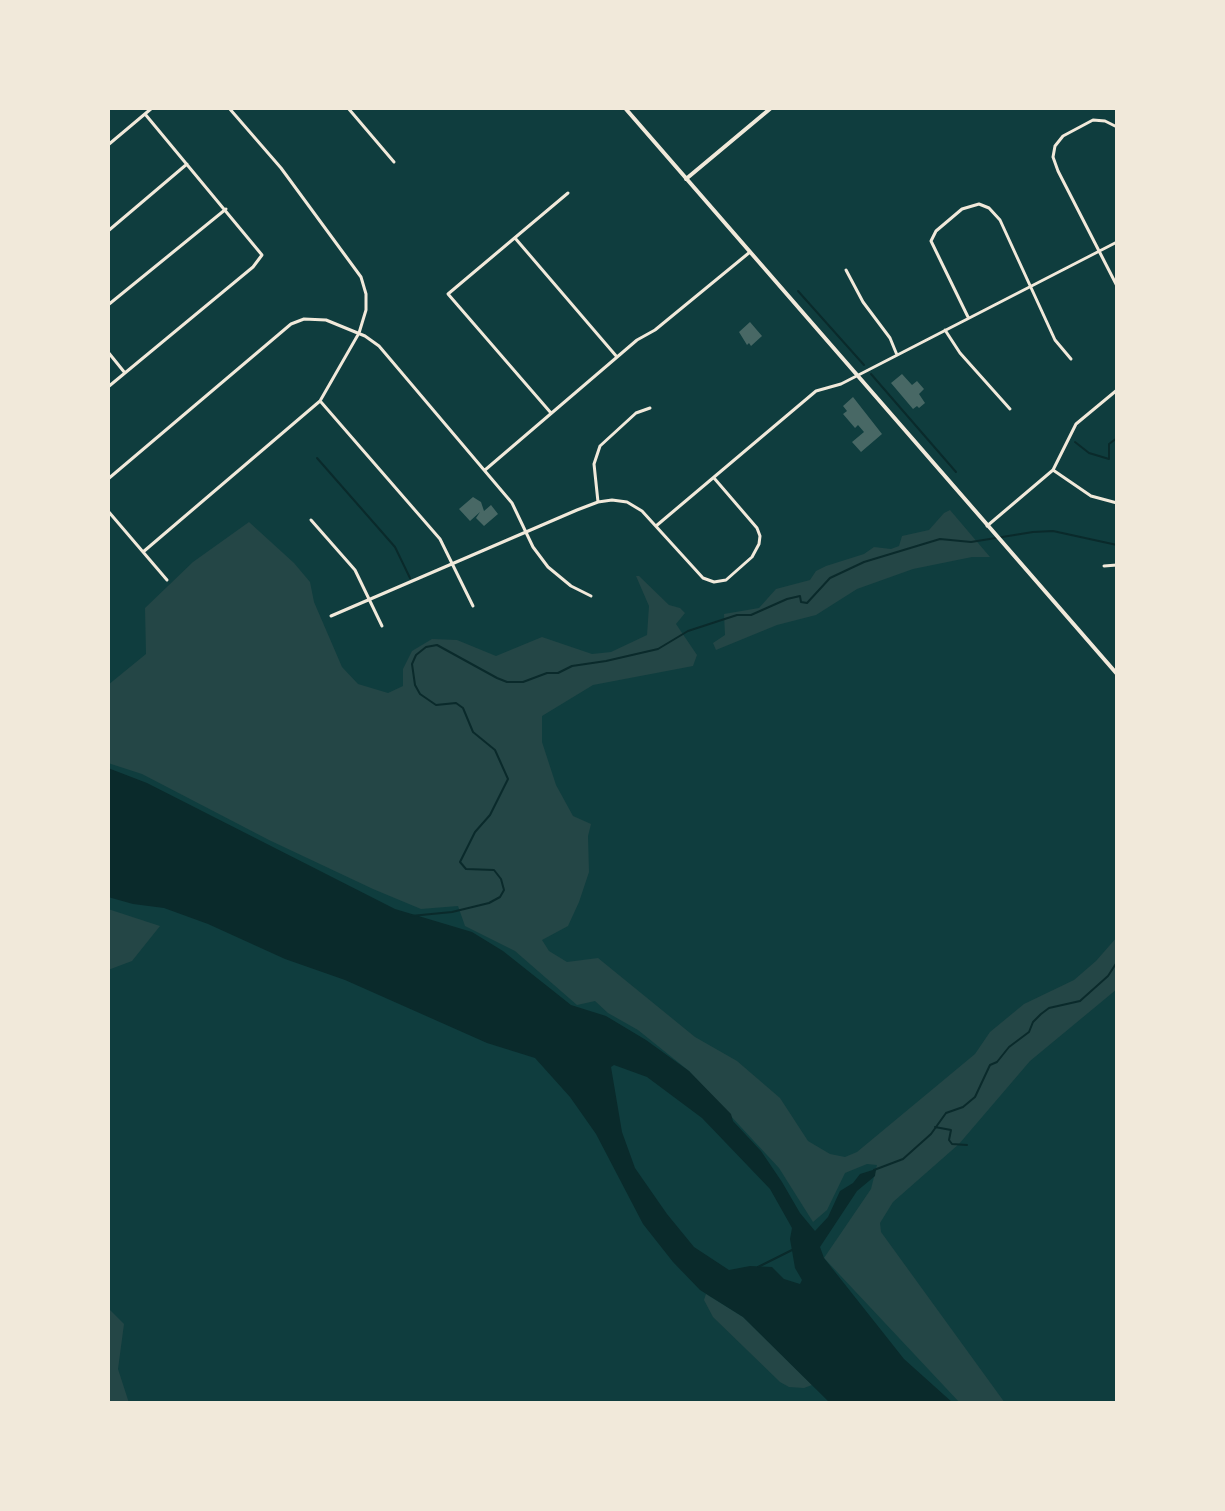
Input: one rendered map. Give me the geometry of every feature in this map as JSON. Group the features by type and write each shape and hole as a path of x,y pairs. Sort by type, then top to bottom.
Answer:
{"street":[{"path":"108,145 152,108"},
{"path":"143,552 320,401 359,333 367,302 361,277 281,168 229,108"},
{"path":"348,108 394,162"},
{"path":"625,108 1117,674"},
{"path":"686,179 771,108"},
{"path":"108,387 261,260 260,249 145,114"},
{"path":"1117,127 1093,120 1063,136 1053,151 1058,171 1117,286"},
{"path":"108,231 187,164"},
{"path":"551,413 448,294 568,193"},
{"path":"968,318 931,241 936,231 968,206 985,205 994,213 1032,285 1055,340 1071,359"},
{"path":"108,305 226,209"},
{"path":"515,238 617,357"},
{"path":"656,526 816,391 855,376 1117,242"},
{"path":"485,470 637,340 655,330 750,252"},
{"path":"846,270 860,297 890,338 897,355"},
{"path":"108,479 295,322 315,318 325,320 359,333 379,346 512,503 533,547 548,567 571,586 591,596"},
{"path":"945,330 960,353 1010,409"},
{"path":"108,352 125,373"},
{"path":"987,526 1053,470 1076,424 1117,390"},
{"path":"320,401 440,539 473,606"},
{"path":"598,502 594,464 600,446 636,413 650,408"},
{"path":"1053,470 1091,496 1117,503"},
{"path":"331,616 598,502 627,502 642,511 703,578 714,582 726,580 752,557 760,536 757,528 714,478"},
{"path":"108,511 167,580"},
{"path":"311,520 355,570 382,626"},
{"path":"1104,566 1117,565"}],"shaded area":[{"path":"950,510 990,557 972,557 913,569 857,589 816,615 777,625 716,650 713,643 725,635 724,614 759,608 776,589 810,580 816,571 864,554 874,547 891,549 899,546 902,536 929,530"},
{"path":"249,522 310,582 314,602 342,667 358,684 388,693 403,686 403,669 412,651 432,639 457,640 496,656 542,637 592,654 611,652 647,635 649,606 636,576 669,605 685,613 676,624 697,655 693,666 593,685 542,716 542,742 556,785 573,816 591,824 588,836 589,872 579,902 568,926 542,940 549,951 567,962 598,958 695,1037 737,1061 780,1098 808,1141 830,1154 845,1157 857,1152 975,1054 990,1032 1024,1004 1074,980 1117,937 1117,989 1030,1061 959,1144 893,1202 880,1223 881,1232 1005,1403 960,1403 824,1258 871,1189 877,1165 867,1164 845,1173 827,1210 813,1222 779,1168 689,1071 638,1030 608,1013 595,1001 577,1005 515,951 465,926 458,906 421,909 269,840 142,774 108,763 108,685 146,654 145,608 193,562"},
{"path":"108,768 147,783 395,909 472,932 503,951 571,1005 606,1016 646,1040 689,1071 731,1114 733,1121 761,1151 815,1231 828,1217 840,1191 860,1174 876,1169 875,1176 857,1191 820,1247 824,1258 904,1359 953,1403 830,1403 743,1317 700,1290 673,1262 643,1224 596,1134 570,1097 535,1058 487,1043 208,924 164,908 108,897","holes":["614,1065 647,1077 702,1118 770,1189 792,1228 790,1239 795,1268 802,1280 800,1284 784,1279 772,1267 750,1266 729,1270 694,1247 667,1214 635,1168 622,1132 611,1067"]},
{"path":"108,909 160,926 132,961 108,970"},
{"path":"706,1294 743,1317 812,1385 789,1387 780,1382 713,1317 704,1300"},
{"path":"108,1308 124,1324 118,1369 129,1403 108,1403"}],"building":[{"path":"750,322 762,336 751,346 739,332"},
{"path":"902,374 912,385 917,381 924,389 919,394 925,403 919,408 913,409 891,383"},
{"path":"853,397 882,434 861,452 852,442 864,432 858,425 855,428 843,414 847,411 843,406"},
{"path":"473,497 481,502 484,511 491,505 498,514 484,526 476,518 480,512 470,521 459,509"}],"waterway":[{"path":"798,291 864,365"},
{"path":"871,374 956,472"},
{"path":"1075,442 1089,453 1109,459 1109,444 1117,438"},
{"path":"317,458 395,547 410,578"},
{"path":"411,916 452,912 489,903 500,897 504,890 494,870 466,869 460,862 475,832 490,815 508,779 495,750 473,732 463,708 456,703 436,705 420,694 415,685 412,664 416,655 426,647 437,645 497,678 507,682 523,682 572,666 658,649 688,631 737,615 751,615 787,599 800,596 801,602 807,603 830,578 864,562 940,539 971,542 1053,531 1117,545"},
{"path":"874,1170 903,1159 931,1134 946,1113 963,1107 975,1097 990,1065 1029,1032 1041,1014 1049,1008 1080,1001 1108,976 1117,962"},
{"path":"935,1127 951,1130 949,1140 952,1144 967,1145"},
{"path":"758,1267 792,1250"}]}
